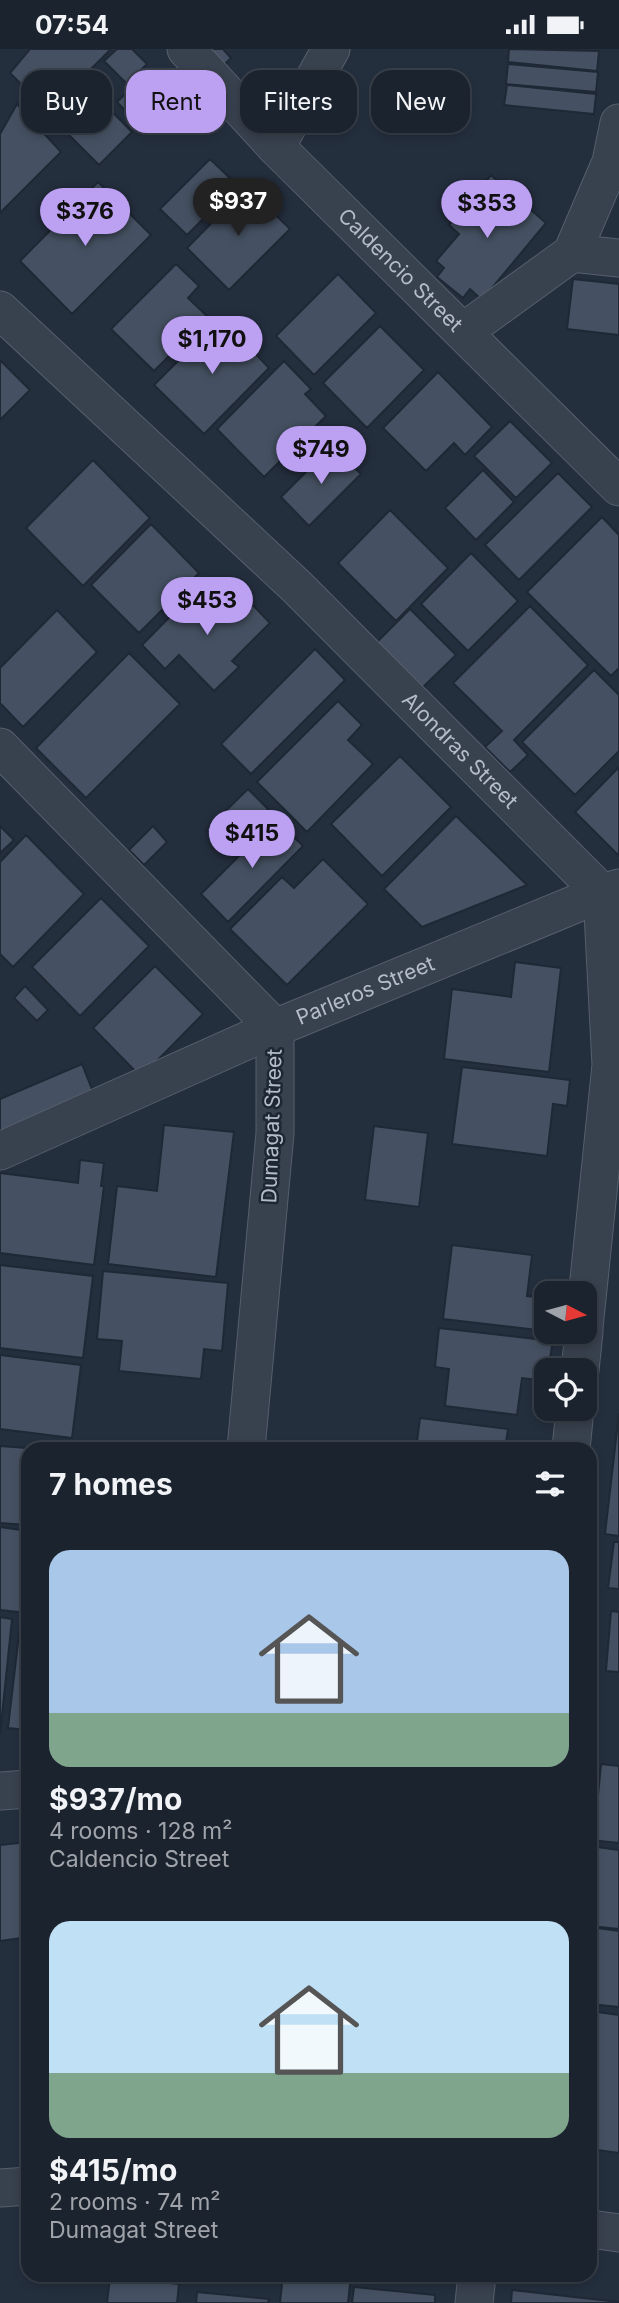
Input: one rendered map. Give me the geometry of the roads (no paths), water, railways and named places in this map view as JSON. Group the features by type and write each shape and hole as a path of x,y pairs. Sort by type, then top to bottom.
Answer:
{"street":[{"name":"Caldencio Street","path":"186,49 276,147 619,487"},
{"path":"276,147 331,49"},
{"path":"463,332 572,253 611,162 619,123"},
{"path":"572,253 619,258"},
{"name":"Alondras Street","path":"0,310 297,587 610,891"},
{"name":"Dumagat Street","path":"0,747 275,1028 275,1133 247,1442"},
{"path":"589,1281 611,1065 610,891"},
{"name":"Parleros Street","path":"0,1150 275,1028 610,891"},
{"path":"571,1442 574,1421"},
{"path":"0,1791 21,1790"},
{"path":"0,2188 21,2186"},
{"path":"597,2230 619,2232"},
{"path":"474,2303 476,2282"}]}
